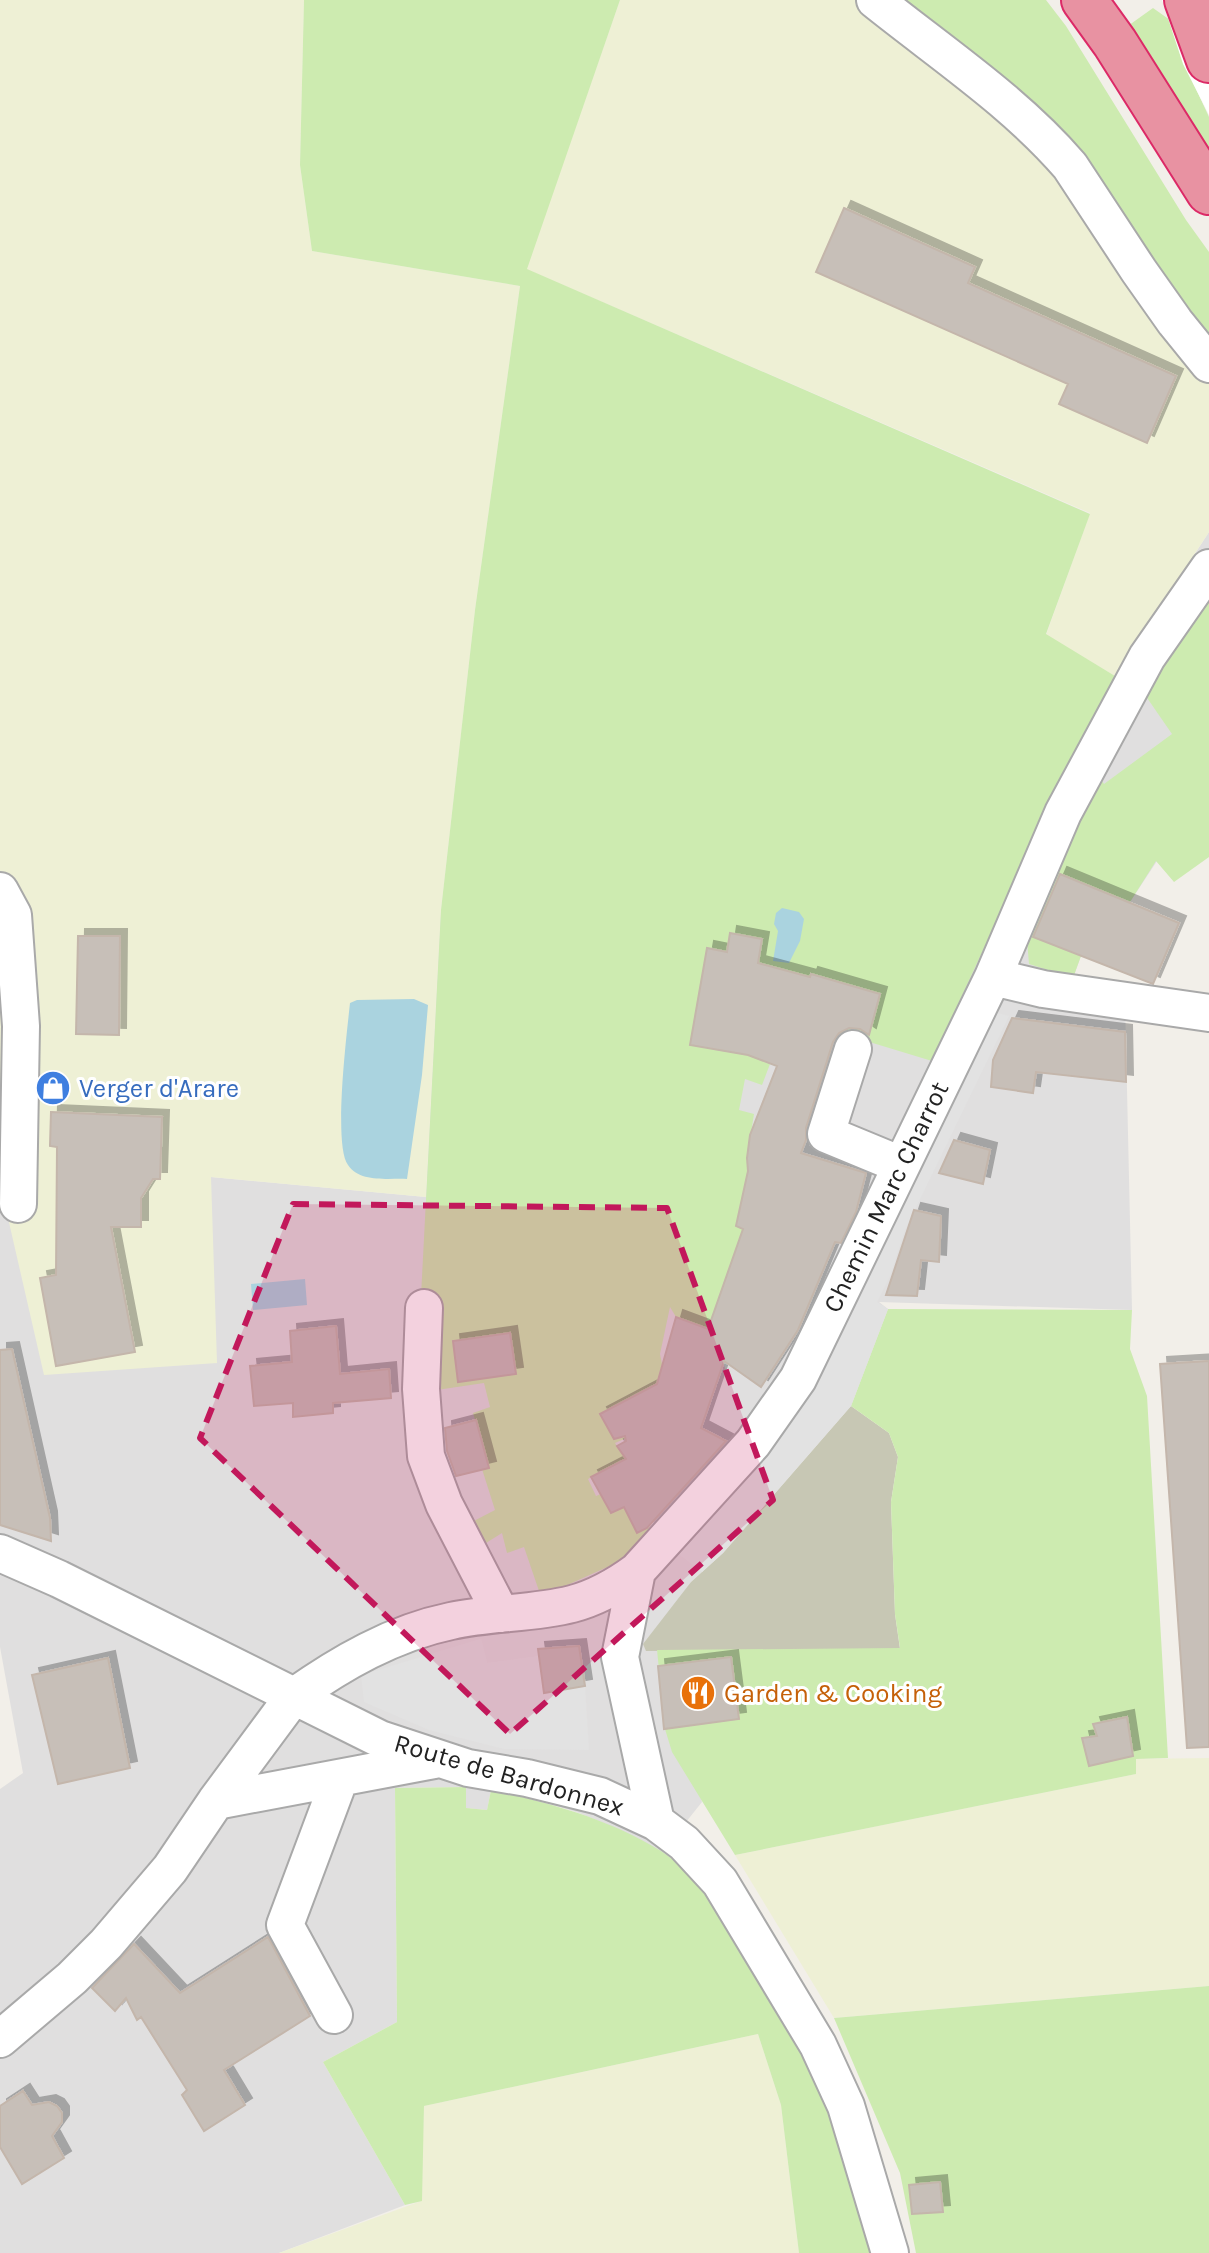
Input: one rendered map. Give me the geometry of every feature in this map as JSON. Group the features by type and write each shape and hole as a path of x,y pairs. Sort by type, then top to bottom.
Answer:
{"highway":[{"path":"1084,0 1115,43 1209,192"},
{"path":"1187,0 1209,60"},
{"path":"1198,0 1209,8"}],"street":[{"path":"875,0 1027,120 1051,143 1070,166 1175,322 1209,364"},
{"name":"Chemin Marc Charrot","path":"637,1571 753,1443 798,1379 993,977 1063,813 1147,657 1209,568"},
{"path":"0,891 13,915 21,1026 18,1204"},
{"path":"993,977 1043,989 1209,1013"},
{"path":"853,1049 826,1134 901,1165"},
{"path":"424,1308 421,1389 426,1456 444,1504 501,1614"},
{"name":"Route de Bardonnex","path":"0,1553 59,1579 380,1739 438,1760 600,1796 656,1822 684,1843 720,1882 818,2045 846,2106 890,2253"},
{"path":"0,2039 72,1978 106,1944 170,1869 293,1697 331,1669 400,1637 452,1621 573,1604 617,1586 637,1571"},
{"path":"637,1571 620,1657 656,1822"},
{"path":"216,1801 438,1760"},
{"path":"334,2015 285,1925 340,1778"}],"highlighted area":[{"path":"293,1204 667,1208 773,1500 510,1734 200,1438"}],"shaded area":[{"path":"0,0 304,0 300,165 312,251 520,286 475,610 441,910 426,1197 211,1177 217,1363 44,1375 8,1218 0,1145"},
{"path":"620,0 857,0 1038,144 1209,377 1209,532 1115,676 1046,635 1090,513 526,269"},
{"path":"1209,532 1209,692 1172,734 1157,861 1130,902 1081,956 1073,978 1125,1001 1132,1310 879,1302 888,1309 851,1406 723,1553 691,1582 647,1651 657,1650 702,1802 662,1852 618,1829 534,1799 491,1790 487,1810 465,1808 465,1787 395,1788 397,2022 323,2062 405,2205 279,2253 0,2253 0,1789 23,1773 0,1647 0,1145 8,1218 211,1177 426,1197 441,910 1054,796 1115,676"},
{"path":"978,1008 1009,1016 905,1230 890,1276 877,1302 888,1309 851,1406 723,1553 702,1572 665,1543 753,1443"},
{"path":"851,1406 889,1433 898,1457 891,1502 895,1614 900,1649 646,1651 643,1644 691,1582 723,1553"},
{"path":"481,1639 487,1663 539,1656 585,1686 589,1750 504,1749 429,1730 364,1702 361,1675"},
{"path":"1209,1758 1209,1986 834,2018 735,1855 1136,1774 1135,1759"},
{"path":"758,2034 781,2105 799,2253 279,2253 421,2201 424,2106"}],"green space":[{"path":"304,0 620,0 527,269 1090,514 1046,634 1115,676 1054,796 932,1061 820,1027 804,1076 770,1064 762,1085 745,1079 739,1110 754,1114 747,1158 749,1174 736,1226 745,1230 708,1329 676,1317 670,1307 660,1354 662,1364 652,1427 615,1443 626,1459 588,1479 596,1496 601,1494 624,1507 637,1532 655,1525 623,1560 565,1586 539,1591 524,1547 507,1553 502,1533 478,1548 466,1525 495,1510 482,1469 489,1467 473,1413 490,1407 484,1383 430,1391 421,1296 441,910 475,610 520,286 312,251 300,165"},
{"path":"898,0 1046,0 1066,26 1209,252 1209,341"},
{"path":"1153,8 1170,20 1184,63 1209,117 1209,157 1125,28"},
{"path":"1209,595 1209,857 1174,882 1156,861 1130,902 1060,874 1033,937 1081,956 1073,978 1029,964 1026,928 1098,775 1104,784 1172,734 1143,692"},
{"path":"888,1309 1132,1310 1130,1349 1147,1396 1168,1758 1136,1759 1136,1774 735,1855 672,1752 665,1729 657,1650 900,1648 895,1614 891,1502 898,1457 889,1433 851,1406"},
{"path":"466,1787 466,1808 487,1810 491,1790 600,1821 661,1851 696,1883 778,2011 812,2075 839,2141 873,2253 799,2253 781,2105 758,2034 424,2106 422,2201 405,2205 323,2062 397,2022 395,1788"},
{"path":"1209,1986 1209,2253 916,2253 900,2173 834,2018"}],"water":[{"path":"782,908 799,912 804,919 800,941 789,963 773,961 778,931 774,924 776,913"},
{"path":"414,999 428,1005 422,1075 407,1179 367,1177 353,1171 348,1165 342,1135 342,1087 350,1003 357,1000"},
{"path":"305,1279 307,1305 253,1310 251,1284"}],"pier":[{"path":"1162,0 1209,0 1209,115 1183,64"}],"building":[{"path":"844,208 975,267 968,283 1176,376 1147,443 1059,404 1068,384 816,272"},
{"path":"1060,874 1179,923 1153,984 1033,937"},
{"path":"730,933 762,939 758,963 880,994 869,1035 860,1029 849,1028 839,1033 833,1042 801,1153 866,1173 856,1212 841,1243 835,1242 798,1330 761,1387 724,1361 701,1428 726,1441 647,1528 637,1533 624,1507 611,1513 591,1477 626,1459 617,1446 626,1441 625,1436 614,1439 600,1414 657,1384 676,1317 708,1329 743,1229 736,1226 748,1171 750,1135 777,1066 748,1055 690,1045 707,948 727,952"},
{"path":"78,936 120,936 119,1035 76,1034"},
{"path":"1012,1018 1125,1032 1126,1082 1036,1072 1033,1093 991,1087 993,1060"},
{"path":"51,1112 162,1117 160,1179 153,1179 141,1198 141,1227 111,1227 135,1352 56,1366 40,1278 56,1275 57,1147 50,1146"},
{"path":"954,1140 990,1150 983,1184 939,1173"},
{"path":"914,1210 941,1216 939,1262 921,1260 917,1296 886,1295"},
{"path":"336,1326 340,1374 389,1369 391,1398 333,1403 333,1413 293,1417 293,1403 254,1406 250,1366 292,1362 290,1331"},
{"path":"510,1333 516,1374 458,1382 453,1341"},
{"path":"12,1349 50,1518 51,1541 0,1525 0,1350"},
{"path":"1209,1361 1209,1747 1187,1748 1160,1364"},
{"path":"476,1420 489,1468 456,1476 447,1451 445,1428"},
{"path":"579,1646 585,1686 544,1693 538,1649"},
{"name":"Garden & Cooking","path":"731,1657 739,1719 664,1729 658,1666"},
{"path":"108,1658 130,1768 58,1784 32,1675"},
{"path":"1127,1717 1133,1756 1089,1766 1082,1738 1097,1736 1093,1724"},
{"path":"268,1937 310,2016 224,2070 245,2105 204,2131 182,2095 187,2090 141,2017 137,2020 126,1998 115,2011 92,1988 134,1944 180,1993"},
{"path":"23,2091 32,2105 49,2102 62,2113 62,2122 52,2136 64,2158 22,2184 0,2147 0,2106"},
{"path":"940,2182 943,2212 912,2214 909,2185"}],"place":[{"name":"Verger d'Arare","path":"53,1088"},
{"name":"Garden & Cooking","path":"698,1693"}]}
